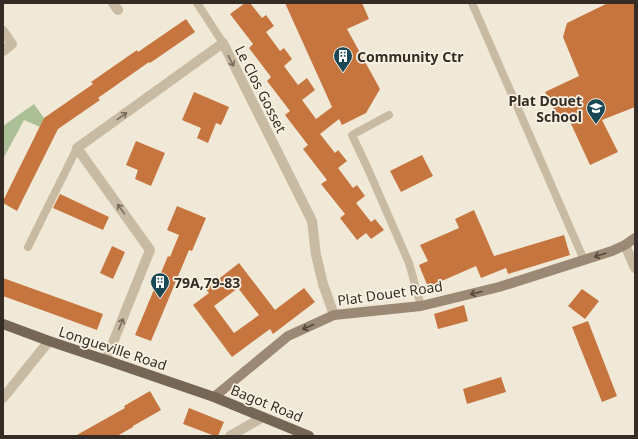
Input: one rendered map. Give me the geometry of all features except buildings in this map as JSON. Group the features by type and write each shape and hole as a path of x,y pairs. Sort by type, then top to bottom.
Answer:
{"main road":[{"name":"Plat Douet Road","path":"214,397 288,336 334,315 421,306 500,287 612,251 635,238"},
{"name":"Longueville Road","path":"3,324 48,341 214,397"},
{"name":"Bagot Road","path":"214,397 309,436"}],"street":[{"path":"3,31 12,44 3,51"},
{"name":"Le Clos Gosset","path":"77,148 223,43 312,221 316,255 323,284 334,315"},
{"path":"77,148 150,250 106,360"},
{"path":"625,245 635,268"},
{"path":"3,398 48,341"},
{"path":"230,436 263,417"}],"lane":[{"path":"197,3 223,43"},
{"path":"472,3 584,260"},
{"path":"389,115 352,135 409,263 421,306"},
{"name":"Le Clos Gosset","path":"28,247 77,148"}],"green space":[{"path":"34,104 44,118 40,127 24,120 3,159 3,126"}],"place":[{"name":"Community Ctr","path":"343,73"},
{"name":"Plat Douet School","path":"596,125"},
{"name":"79A,79-83","path":"160,299"}]}
